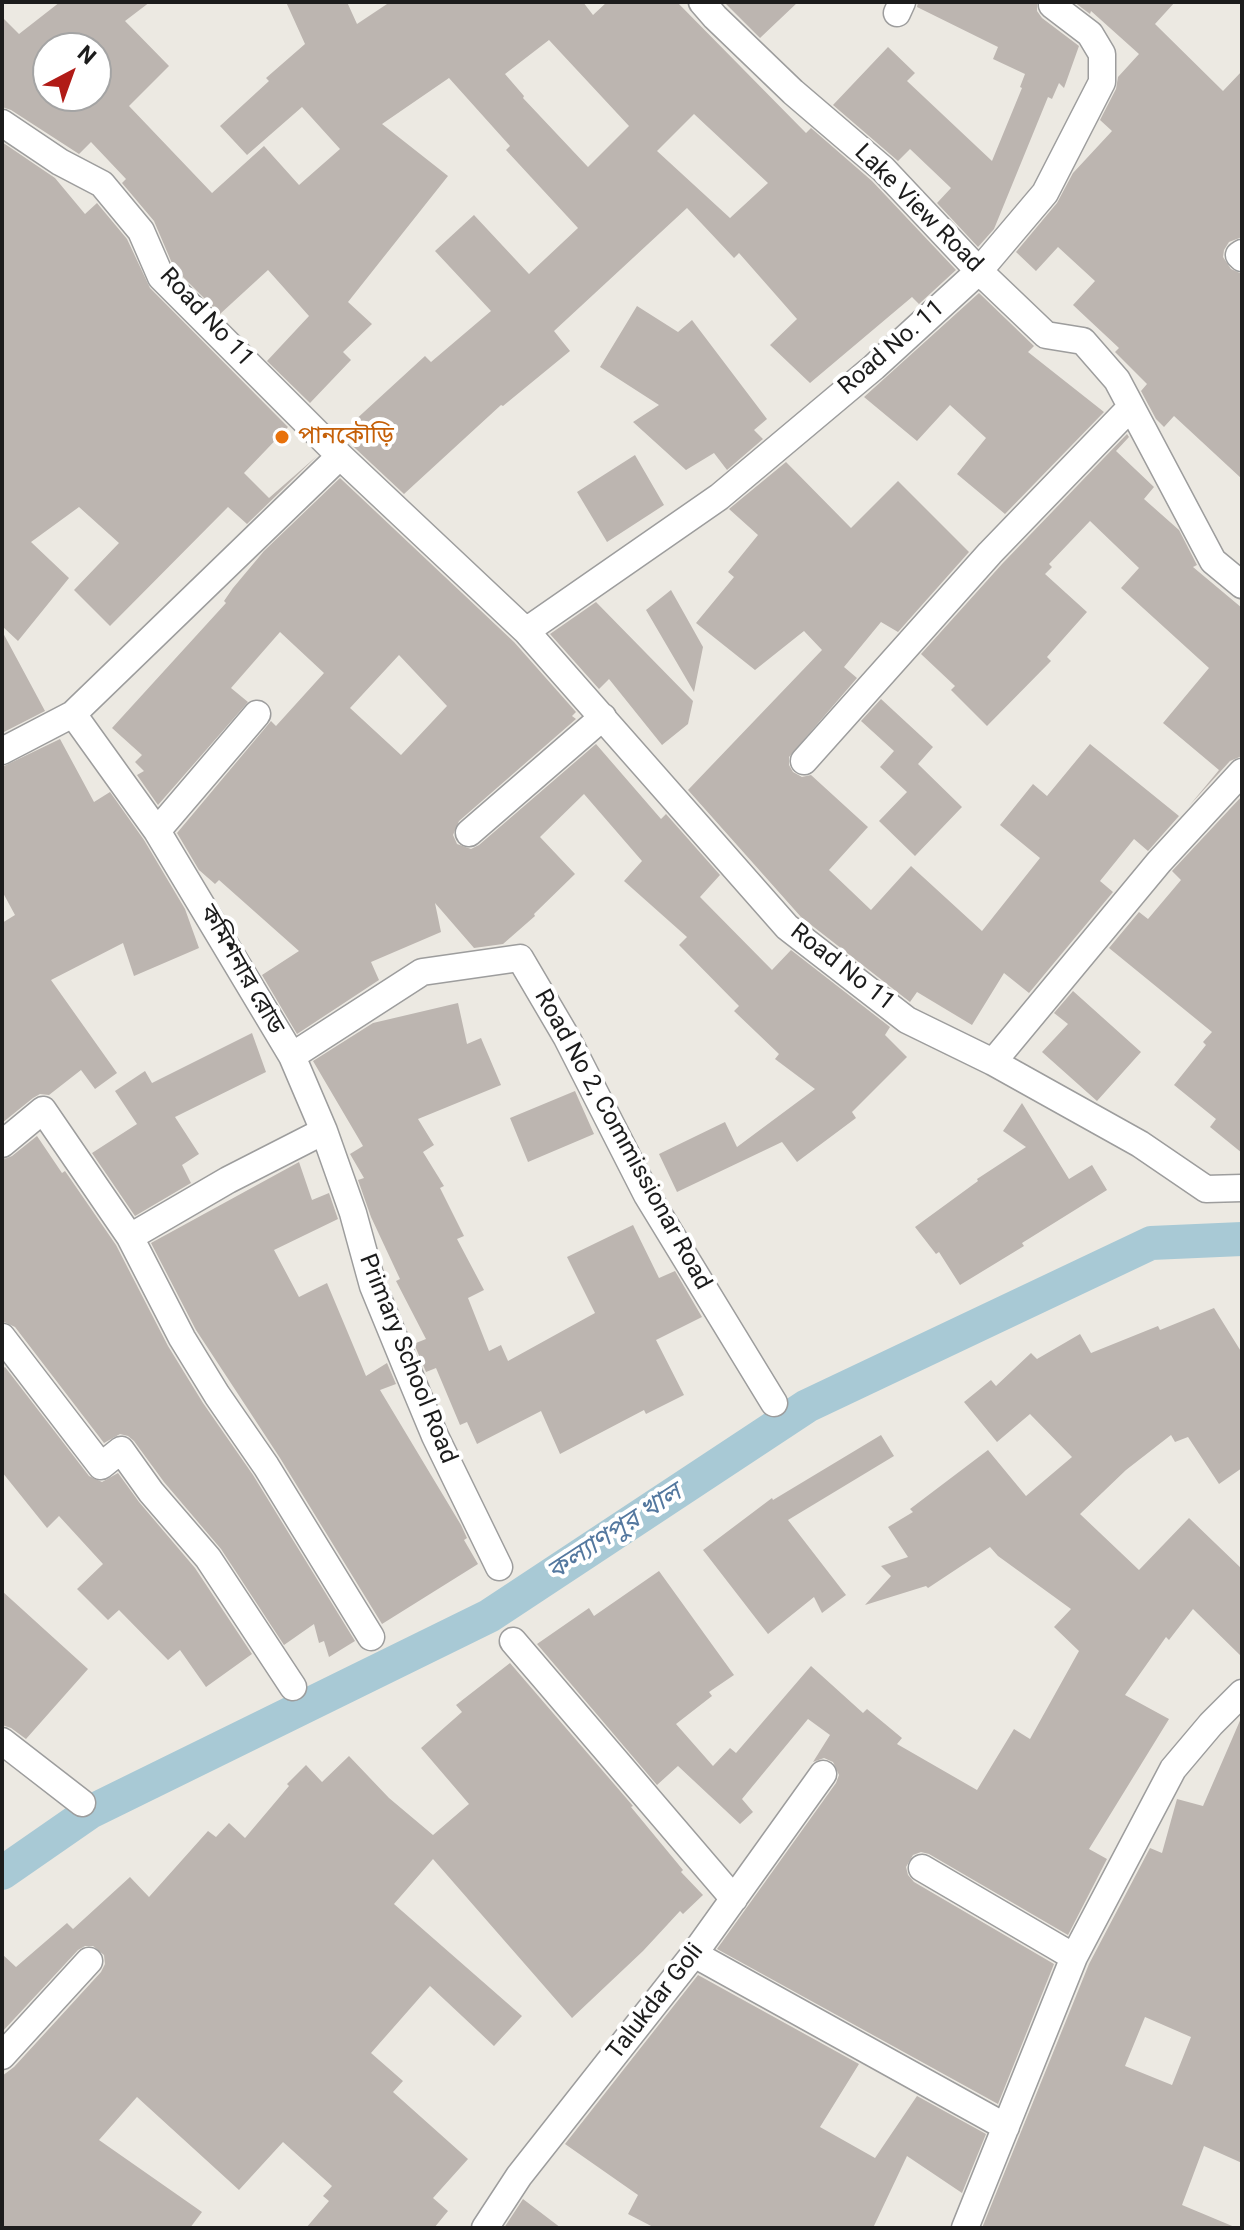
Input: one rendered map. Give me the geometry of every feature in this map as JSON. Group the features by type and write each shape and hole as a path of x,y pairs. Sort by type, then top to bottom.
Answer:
{"street":[{"name":"Lake View Road","path":"702,2 793,92 883,169 979,271 1046,335 1083,341 1117,380 1213,561 1242,585"},
{"name":"Road No. 11","path":"526,631 719,497 874,367 979,271 1045,193 1102,82 1102,54 1090,34 1052,5 1053,2"},
{"name":"Road No 11","path":"2,123 60,162 102,184 141,231 161,277 340,456 526,631 787,927 907,1020 993,1062 1140,1144 1206,1189 1242,1188"},
{"path":"804,761 990,553 1131,407"},
{"path":"2,751 73,714 340,456"},
{"name":"কমিশনার রোড","path":"73,714 157,831 292,1056 422,972 520,958"},
{"path":"157,831 257,714"},
{"path":"469,833 603,717"},
{"path":"993,1062 1159,862 1242,772"},
{"name":"Road No 2, Commissionar Road","path":"520,958 567,1038 647,1195 774,1403"},
{"name":"Primary School Road","path":"292,1056 324,1131 353,1213 373,1286 435,1436 499,1567"},
{"path":"2,1144 43,1110 130,1237 182,1338 266,1466 371,1637"},
{"path":"130,1237 228,1180 324,1131"},
{"path":"2,1337 101,1466 121,1450 151,1492 208,1558 293,1687"},
{"path":"513,1641 734,1899"},
{"path":"965,2228 1074,1957 1173,1769 1242,1693"},
{"path":"2,1741 82,1803"},
{"name":"Talukdar Goli","path":"485,2228 519,2176 694,1954 823,1774"},
{"path":"922,1868 1074,1957"},
{"path":"694,1954 1006,2127"},
{"path":"2,2056 89,1961"}],"building":[{"path":"60,2 150,2 125,21 169,66 129,106 212,193 264,146 299,185 340,149 302,107 247,155 220,126 269,81 266,78 305,44 286,2 347,2 357,24 390,2 583,2 593,15 607,2 677,2 806,133 811,128 872,181 956,270 919,304 912,297 810,383 770,345 797,319 739,253 734,258 687,208 554,331 570,351 501,405 404,494 340,434 425,356 431,362 491,311 435,251 474,215 529,274 578,228 506,150 510,146 449,78 382,124 448,176 348,302 372,324 343,352 351,360 310,403 267,361 309,316 268,270 220,314 174,268 154,221 122,183 126,179 91,142 79,154 2,107 2,17 19,34","holes":["549,40 629,126 588,167 523,98 505,74","694,114 768,183 730,218 657,151"]},
{"path":"724,2 798,2 760,38"},
{"path":"918,2 1037,2 1037,11 1042,18 1079,46 1064,88 1059,83 1052,99 1048,97 994,229 978,247 937,203 951,188 910,149 898,161 833,105 888,47 915,73 907,81 992,161 1025,74 993,59 998,47 917,7"},
{"path":"1074,2 1175,2 1155,24 1223,91 1242,71 1242,237 1229,242 1223,257 1231,269 1242,274 1242,479 1174,416 1164,427 1156,419 1141,391 1147,384 1115,352 1119,348 1073,305 1095,281 1058,247 1036,271 1016,252 1057,203 1073,173 1112,131 1100,120 1116,89 1118,77 1139,54 1091,11 1090,14"},
{"path":"2,142 55,178 85,214 97,203 127,239 150,288 288,427 244,473 269,498 317,456 247,524 228,507 110,626 74,590 119,543 79,507 31,542 69,578 18,641 2,626"},
{"path":"979,293 1034,346 1028,352 1104,412 1005,514 957,474 986,438 950,405 917,441 864,397"},
{"path":"637,306 678,332 692,320 767,419 754,430 763,439 727,470 714,453 686,470 633,422 659,405 600,367"},
{"path":"1127,434 1129,437 1116,451 1154,487 1144,499 1179,530 1197,565 1193,567 1242,608 1242,756 1230,761 1189,806 1219,770 1163,723 1209,668 1121,588 1139,568 1090,521 1049,564 1052,567 1045,574 1087,612 1047,657 1051,661 987,726 951,690 955,686 921,654"},
{"path":"635,455 664,505 607,542 577,492"},
{"path":"786,462 851,528 898,481 969,552 898,632 881,622 844,667 857,678 789,757 793,772 802,777 811,775 868,827 829,870 871,910 911,866 982,931 1040,858 1000,825 1033,784 1047,796 1090,744 1179,816 1148,851 1134,839 1100,881 1113,892 1029,993 1004,973 972,1025 917,992 910,1002 801,917 688,790 822,650 804,631 755,670 696,623 734,577 728,572 758,535 729,509"},
{"path":"340,478 514,642 576,712 572,716 576,719 459,821 453,835 457,844 471,849 479,845 596,744 661,819 666,814 720,875 700,897 772,970 791,950 890,1027 885,1035 907,1057 852,1112 856,1118 797,1162 782,1142 677,1192 659,1154 725,1122 737,1147 815,1089 775,1059 779,1054 734,1011 739,1006 679,945 687,937 624,881 642,861 584,794 540,837 575,874 503,944 474,948 435,903 441,932 371,962 379,980 297,1034 262,975 299,951 219,880 215,884 199,870 177,833 271,721 276,726 324,673 280,632 231,688 248,702 158,805 137,775 144,771 135,762 142,755 112,728 226,603 224,601 233,588 264,551","holes":["399,655 447,706 401,755 350,708"]},
{"path":"671,590 703,647 694,692 646,610"},
{"path":"596,602 693,701 688,724 662,745 609,679 599,689 550,634"},
{"path":"2,631 45,711 2,733"},
{"path":"881,699 933,747 918,764 962,807 915,856 879,821 907,792 880,767 894,751 861,721"},
{"path":"60,739 94,802 110,792 144,840 185,909 199,948 134,976 123,943 51,980 117,1073 95,1089 81,1070 49,1095 40,1094 33,1098 2,1123 2,923 15,915 2,891 2,767"},
{"path":"1242,796 1242,1153 1210,1127 1216,1119 1174,1085 1206,1045 1203,1042 1212,1032 1109,948 1139,912 1148,919 1181,880 1172,871"},
{"path":"1073,991 1141,1052 1097,1101 1042,1052 1068,1024 1054,1013"},
{"path":"458,1003 467,1044 481,1038 501,1085 418,1119 434,1145 423,1152 444,1186 440,1188 464,1236 457,1239 484,1290 468,1298 489,1351 501,1345 508,1361 595,1313 567,1257 633,1225 659,1278 675,1271 702,1317 656,1340 684,1395 646,1414 644,1410 560,1454 541,1411 477,1444 467,1422 460,1425 436,1368 426,1372 415,1346 426,1339 396,1281 400,1279 371,1217 358,1180 364,1178 350,1154 363,1146 313,1061 373,1023"},
{"path":"252,1033 266,1072 175,1117 199,1154 182,1165 191,1183 135,1216 92,1153 137,1124 115,1091 145,1071 152,1083"},
{"path":"575,1091 594,1134 528,1162 510,1118"},
{"path":"1022,1103 1069,1179 1092,1165 1107,1190 960,1285 939,1252 936,1254 915,1227 977,1179 1026,1147 1003,1131"},
{"path":"37,1136 116,1245 168,1346 253,1475 355,1641 329,1657 324,1641 319,1643 314,1624 284,1645 221,1549 134,1441 120,1434 104,1443 15,1327 2,1321 2,1160"},
{"path":"299,1162 312,1200 329,1193 338,1219 274,1250 299,1297 327,1283 366,1376 387,1363 396,1384 380,1390 461,1525 467,1538 464,1540 478,1564 382,1624 280,1458 196,1330 151,1243"},
{"path":"1214,1308 1242,1353 1242,1468 1219,1484 1188,1437 1175,1442 1171,1435 1126,1470 1080,1514 1139,1570 1189,1518 1242,1569 1242,1657 1193,1609 1169,1640 1166,1637 1125,1695 1169,1719 1089,1849 1107,1859 1068,1935 929,1854 921,1852 913,1855 906,1867 914,1882 1054,1964 998,2104 717,1949 836,1783 839,1775 833,1762 824,1758 813,1762 830,1735 808,1719 742,1799 753,1812 740,1824 678,1766 657,1785 537,1644 589,1608 594,1616 659,1571 734,1675 709,1692 712,1696 676,1724 713,1766 730,1748 736,1753 811,1666 863,1713 867,1709 902,1738 897,1744 977,1790 1014,1729 1030,1739 1079,1651 1054,1627 1071,1609 990,1547 928,1588 926,1586 865,1605 891,1576 881,1566 908,1557 888,1527 913,1512 910,1509 988,1450 1026,1496 1072,1457 1030,1414 997,1442 964,1402 991,1380 996,1386 1031,1353 1037,1359 1080,1334 1091,1353"},
{"path":"5,1367 89,1476 102,1482 118,1473 195,1568 252,1654 206,1687 180,1650 168,1660 119,1610 108,1620 77,1589 103,1564 59,1516 47,1528 2,1472 2,1369"},
{"path":"881,1435 894,1456 788,1520 846,1595 822,1613 814,1597 768,1634 703,1550 772,1498"},
{"path":"2,1591 88,1669 26,1739 2,1725"},
{"path":"510,1663 633,1806 683,1870 681,1872 703,1895 683,1914 680,1911 572,2018 433,1859 394,1904 522,2016 494,2046 430,1986 371,2053 403,2081 393,2092 468,2159 433,2198 448,2211 434,2228 306,2228 329,2201 323,2196 332,2186 283,2142 239,2190 137,2097 99,2140 202,2212 190,2228 2,2228 2,2076 14,2067 105,1964 104,1955 93,1946 78,1950 2,2032 2,1954 16,1967 67,1923 73,1929 130,1877 149,1897 208,1831 216,1837 229,1823 245,1838 306,1765 322,1782 349,1756 389,1798 433,1835 469,1804 421,1748 462,1712 456,1705"},
{"path":"1242,1716 1242,2163 1204,2146 1182,2205 1237,2228 982,2228 1089,1964 1150,1848 1162,1853 1177,1799 1203,1806","holes":["1145,2017 1191,2037 1172,2085 1125,2066"]},
{"path":"698,1975 859,2064 820,2127 875,2158 917,2096 986,2134 962,2193 907,2156 873,2228 655,2228 628,2214 638,2195 565,2144"},
{"path":"523,2199 561,2228 504,2228"}],"waterway":[{"name":"কল্যাণপুর খাল","path":"2,1873 90,1812 489,1616 807,1406 1151,1243 1242,1239"}],"place":[{"name":"পানকৌড়ি","path":"282,437"}]}
